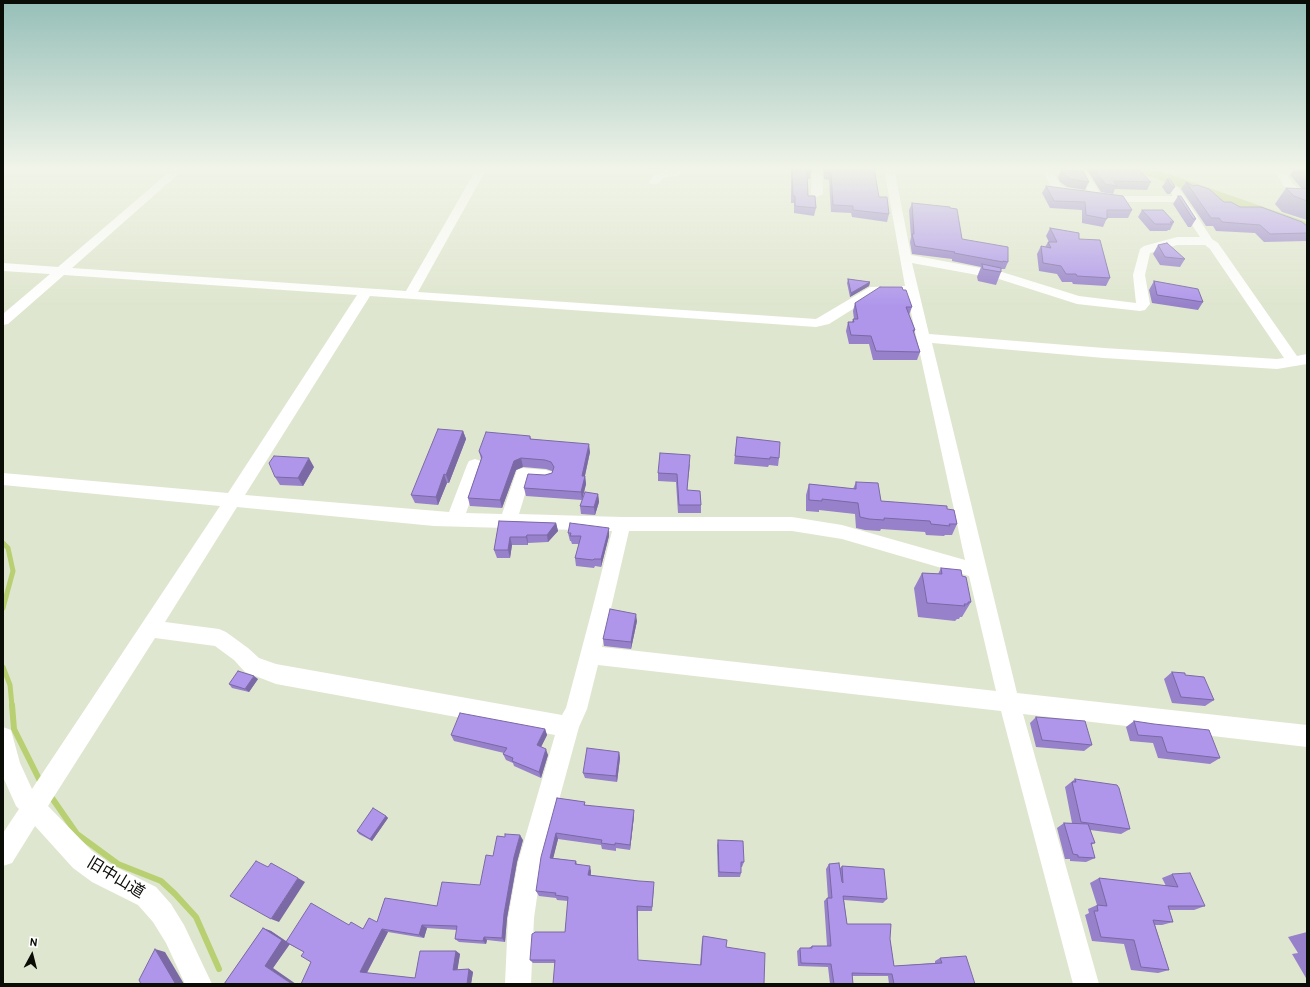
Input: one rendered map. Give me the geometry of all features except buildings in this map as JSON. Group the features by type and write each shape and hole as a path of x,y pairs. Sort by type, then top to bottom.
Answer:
{"main road":[{"path":"1272,214 1307,227"}],"street":[{"path":"3,322 127,214"},
{"path":"410,295 456,214"},
{"path":"897,214 912,290 1009,703 1086,984"},
{"path":"924,338 1104,353 1269,364 1287,364 1300,360 1214,246 1208,241 1191,214"},
{"path":"905,258 1002,276 1077,300 1140,306 1143,304 1140,288 1140,276 1144,252 1148,249 1177,241 1208,241"},
{"path":"3,267 816,323 824,321 861,297 875,290 912,290"},
{"path":"3,854 150,629 366,292"},
{"path":"455,519 475,465"},
{"path":"508,522 523,474 546,476"},
{"path":"3,479 434,519 622,524 759,523 798,525 842,532 977,571"},
{"path":"518,984 521,918 530,862 568,727 576,709 602,610 622,524"},
{"path":"150,629 219,638 241,654 252,665 276,674 568,727"},
{"path":"590,655 1307,736"},
{"name":"旧中山道","path":"3,738 9,765 24,798 82,859 101,873 147,896 162,913 175,934 199,984"}],"waterway":[{"path":"3,543 8,548 13,571 3,608"},
{"path":"3,667 10,685 12,706"},
{"path":"12,705 14,729 40,781"},
{"path":"52,798 77,834 118,864 161,881 175,894 196,917 219,969"}]}
